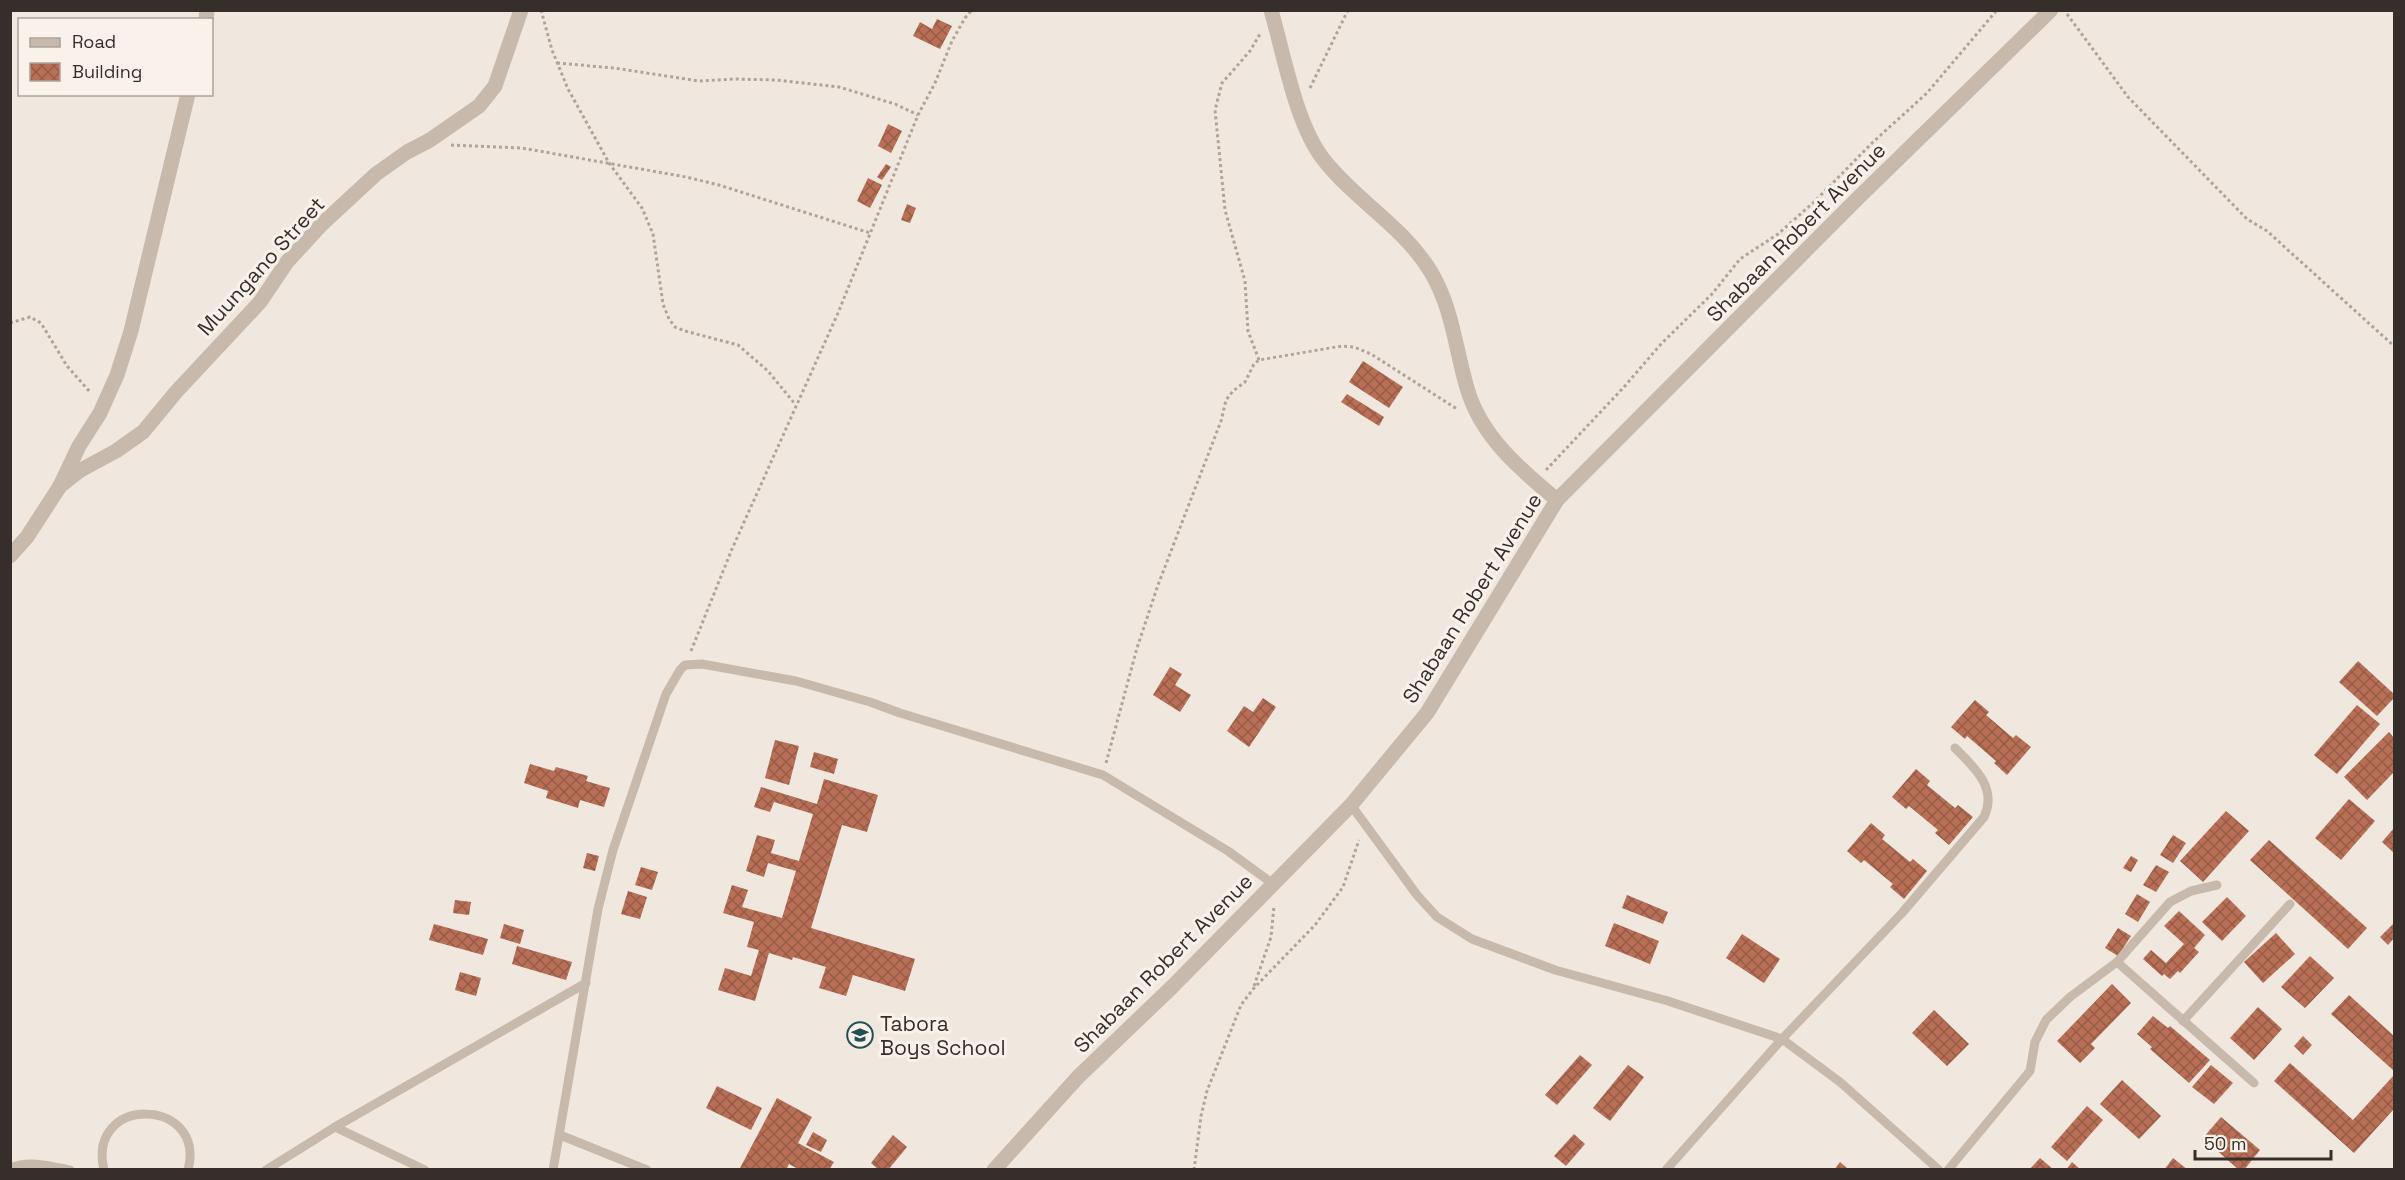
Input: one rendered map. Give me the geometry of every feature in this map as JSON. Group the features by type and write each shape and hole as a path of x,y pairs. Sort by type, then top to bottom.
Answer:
{"street":[{"name":"Muungano Street","path":"60,486 79,471 116,451 143,432 176,392 260,302 287,262 322,224 376,174 479,106 495,86 521,10"},
{"path":"1271,10 1304,128 1323,159 1353,192 1386,218 1416,249 1448,306 1468,391 1484,427 1515,465 1557,500"},
{"name":"Shabaan Robert Avenue","path":"994,1170 1078,1077 1172,987 1351,805 1427,713 1557,500 2051,10"},
{"name":"Muungano Street","path":"10,556 27,537 60,486 79,446 100,413 125,355 188,96"}],"lane":[{"path":"553,1170 598,909 613,850 666,694 680,670 686,665 702,664 796,681 870,702 1103,776 1228,851 1272,883"},
{"path":"1666,1170 1782,1039 1902,913 1984,817 1990,801 1988,790 1971,764 1954,748"},
{"path":"1351,805 1417,896 1437,917 1472,939 1555,970 1668,1001 1782,1039 1840,1082 1939,1170"},
{"path":"1948,1170 2030,1071 2035,1042 2046,1020 2070,997 2116,962 2170,902 2191,891 2217,885"},
{"path":"2183,1021 2290,904"},
{"path":"2116,962 2254,1083"},
{"path":"266,1170 335,1127 585,983"},
{"path":"104,1170 101,1157 106,1137 118,1122 136,1113 157,1113 175,1122 187,1138 191,1158 188,1170"},
{"path":"335,1127 425,1170"},
{"path":"560,1135 647,1170"},
{"path":"10,1168 19,1164 43,1163 70,1170"}],"path":[{"path":"541,10 556,63 568,89 609,163 642,208 653,234 661,294 669,319 675,327 685,331 738,345 768,371 795,404"},
{"path":"686,665 732,549 795,404 838,313 918,115 935,83 952,41 964,18 972,10"},
{"path":"1298,104 1311,86 1348,10"},
{"path":"1535,482 1661,344 1712,294 1740,259 1778,234 1814,202 1864,150 1926,93 1997,10"},
{"path":"2064,10 2109,74 2163,135 2190,159 2247,219 2267,231 2394,346"},
{"path":"1259,360 1248,331 1245,281 1225,210 1215,110 1222,83 1250,51 1262,32"},
{"path":"556,63 614,68 699,81 776,80 839,87 895,104 918,115"},
{"path":"430,140 454,145 522,148 719,185 870,233"},
{"path":"10,323 30,317 41,323 67,366 89,390 100,413"},
{"path":"1103,776 1144,627 1227,400 1233,391 1245,381 1254,364 1259,360 1342,346 1354,347 1371,354 1460,411"},
{"path":"1194,1170 1207,1091 1238,1011 1254,988 1315,925 1343,887 1364,824"},
{"path":"1254,988 1271,937 1274,910 1272,883"}],"building":[{"path":"937,19 952,26 940,49 913,36 920,22 932,29"},
{"path":"888,124 902,131 891,153 878,146"},
{"path":"886,164 891,167 882,180 877,177"},
{"path":"868,178 882,185 870,208 857,201"},
{"path":"907,204 916,208 910,223 901,220"},
{"path":"1363,361 1403,387 1389,408 1349,382"},
{"path":"1347,394 1384,417 1379,426 1341,402"},
{"path":"2358,661 2394,694 2394,698 2377,716 2339,682"},
{"path":"1170,667 1182,674 1175,685 1191,695 1180,712 1153,695"},
{"path":"1263,698 1276,707 1249,747 1227,731 1244,706 1253,712"},
{"path":"1975,700 1989,712 1986,715 2013,738 2016,735 2031,747 2007,775 1994,763 1996,761 1967,736 1965,739 1951,727"},
{"path":"2357,705 2380,724 2337,774 2314,755"},
{"path":"2389,732 2394,738 2394,772 2367,800 2344,777"},
{"path":"775,740 799,746 789,785 765,778"},
{"path":"814,752 838,759 834,774 810,767"},
{"path":"530,764 554,771 556,767 588,776 586,781 610,788 604,807 580,800 578,808 546,798 548,791 524,783"},
{"path":"1916,769 1930,781 1927,785 1955,808 1958,805 1973,817 1949,845 1935,833 1938,830 1909,806 1906,809 1892,797"},
{"path":"824,779 878,795 867,832 842,825 811,928 915,959 905,991 853,975 846,996 819,988 826,967 793,957 792,960 769,953 755,1001 718,990 725,968 751,976 759,950 747,947 754,922 723,913 732,885 748,890 742,907 782,918 796,871 768,863 764,877 746,871 757,835 775,840 771,853 799,861 813,814 774,802 770,812 754,807 761,787 817,804"},
{"path":"2349,799 2375,821 2341,860 2315,838"},
{"path":"2226,811 2249,831 2203,882 2180,861"},
{"path":"1871,823 1885,835 1882,839 1910,862 1913,859 1927,871 1904,899 1890,887 1893,884 1864,860 1861,863 1847,851"},
{"path":"2394,828 2394,853 2382,842"},
{"path":"2173,835 2186,843 2173,863 2160,855"},
{"path":"2269,840 2367,928 2348,949 2250,860"},
{"path":"587,853 599,856 595,871 583,868"},
{"path":"2131,856 2138,860 2131,872 2123,868"},
{"path":"2156,865 2169,872 2156,892 2143,885"},
{"path":"641,867 658,872 652,890 635,885"},
{"path":"628,891 647,897 640,919 621,914"},
{"path":"2137,894 2150,902 2138,922 2125,914"},
{"path":"1627,895 1668,912 1663,924 1622,908"},
{"path":"2227,897 2246,916 2222,941 2202,922"},
{"path":"455,900 471,902 469,915 453,913"},
{"path":"2179,911 2205,935 2194,948 2199,952 2180,973 2178,971 2170,979 2164,974 2162,976 2143,959 2151,950 2166,963 2184,944 2164,926"},
{"path":"1614,923 1659,941 1650,964 1605,946"},
{"path":"434,924 488,939 483,955 429,940"},
{"path":"504,924 524,930 520,944 500,938"},
{"path":"2393,924 2394,938 2388,945 2380,937"},
{"path":"2118,928 2131,936 2118,956 2105,948"},
{"path":"2276,933 2295,954 2263,983 2244,962"},
{"path":"1742,934 1780,959 1764,983 1726,958"},
{"path":"517,946 572,962 566,980 512,964"},
{"path":"2310,956 2334,978 2305,1008 2281,987"},
{"path":"460,972 481,978 476,996 455,990"},
{"path":"2112,984 2131,1003 2091,1044 2095,1048 2080,1063 2057,1041"},
{"path":"2349,995 2394,1036 2394,1071 2331,1014"},
{"path":"2258,1007 2282,1029 2254,1060 2230,1038"},
{"path":"1934,1010 1969,1044 1947,1066 1912,1033"},
{"path":"2153,1016 2168,1028 2170,1026 2210,1060 2189,1083 2150,1049 2152,1047 2137,1034"},
{"path":"2303,1036 2312,1045 2303,1055 2294,1046"},
{"path":"1580,1055 1592,1065 1557,1105 1545,1095"},
{"path":"2290,1063 2353,1120 2394,1075 2394,1109 2354,1153 2274,1081"},
{"path":"1628,1065 1644,1077 1610,1121 1593,1108"},
{"path":"2211,1065 2233,1083 2214,1104 2192,1087"},
{"path":"2122,1080 2161,1116 2139,1139 2100,1104"},
{"path":"717,1086 762,1108 751,1130 706,1108"},
{"path":"777,1098 812,1117 798,1143 834,1162 829,1170 800,1170 789,1164 786,1170 739,1170"},
{"path":"2087,1106 2103,1120 2067,1161 2051,1147"},
{"path":"2221,1117 2260,1150 2244,1170 2239,1170 2203,1138"},
{"path":"813,1132 827,1140 821,1152 806,1145"},
{"path":"1574,1134 1585,1144 1566,1166 1554,1156"},
{"path":"893,1135 907,1147 888,1170 879,1170 871,1163"},
{"path":"2040,1158 2054,1170 2029,1170"},
{"path":"2173,1158 2188,1170 2164,1170"},
{"path":"1840,1162 1847,1168 1834,1170"},
{"path":"2072,1162 2081,1170 2066,1170"}],"place":[{"name":"Tabora Boys School","path":"860,1035"}]}
